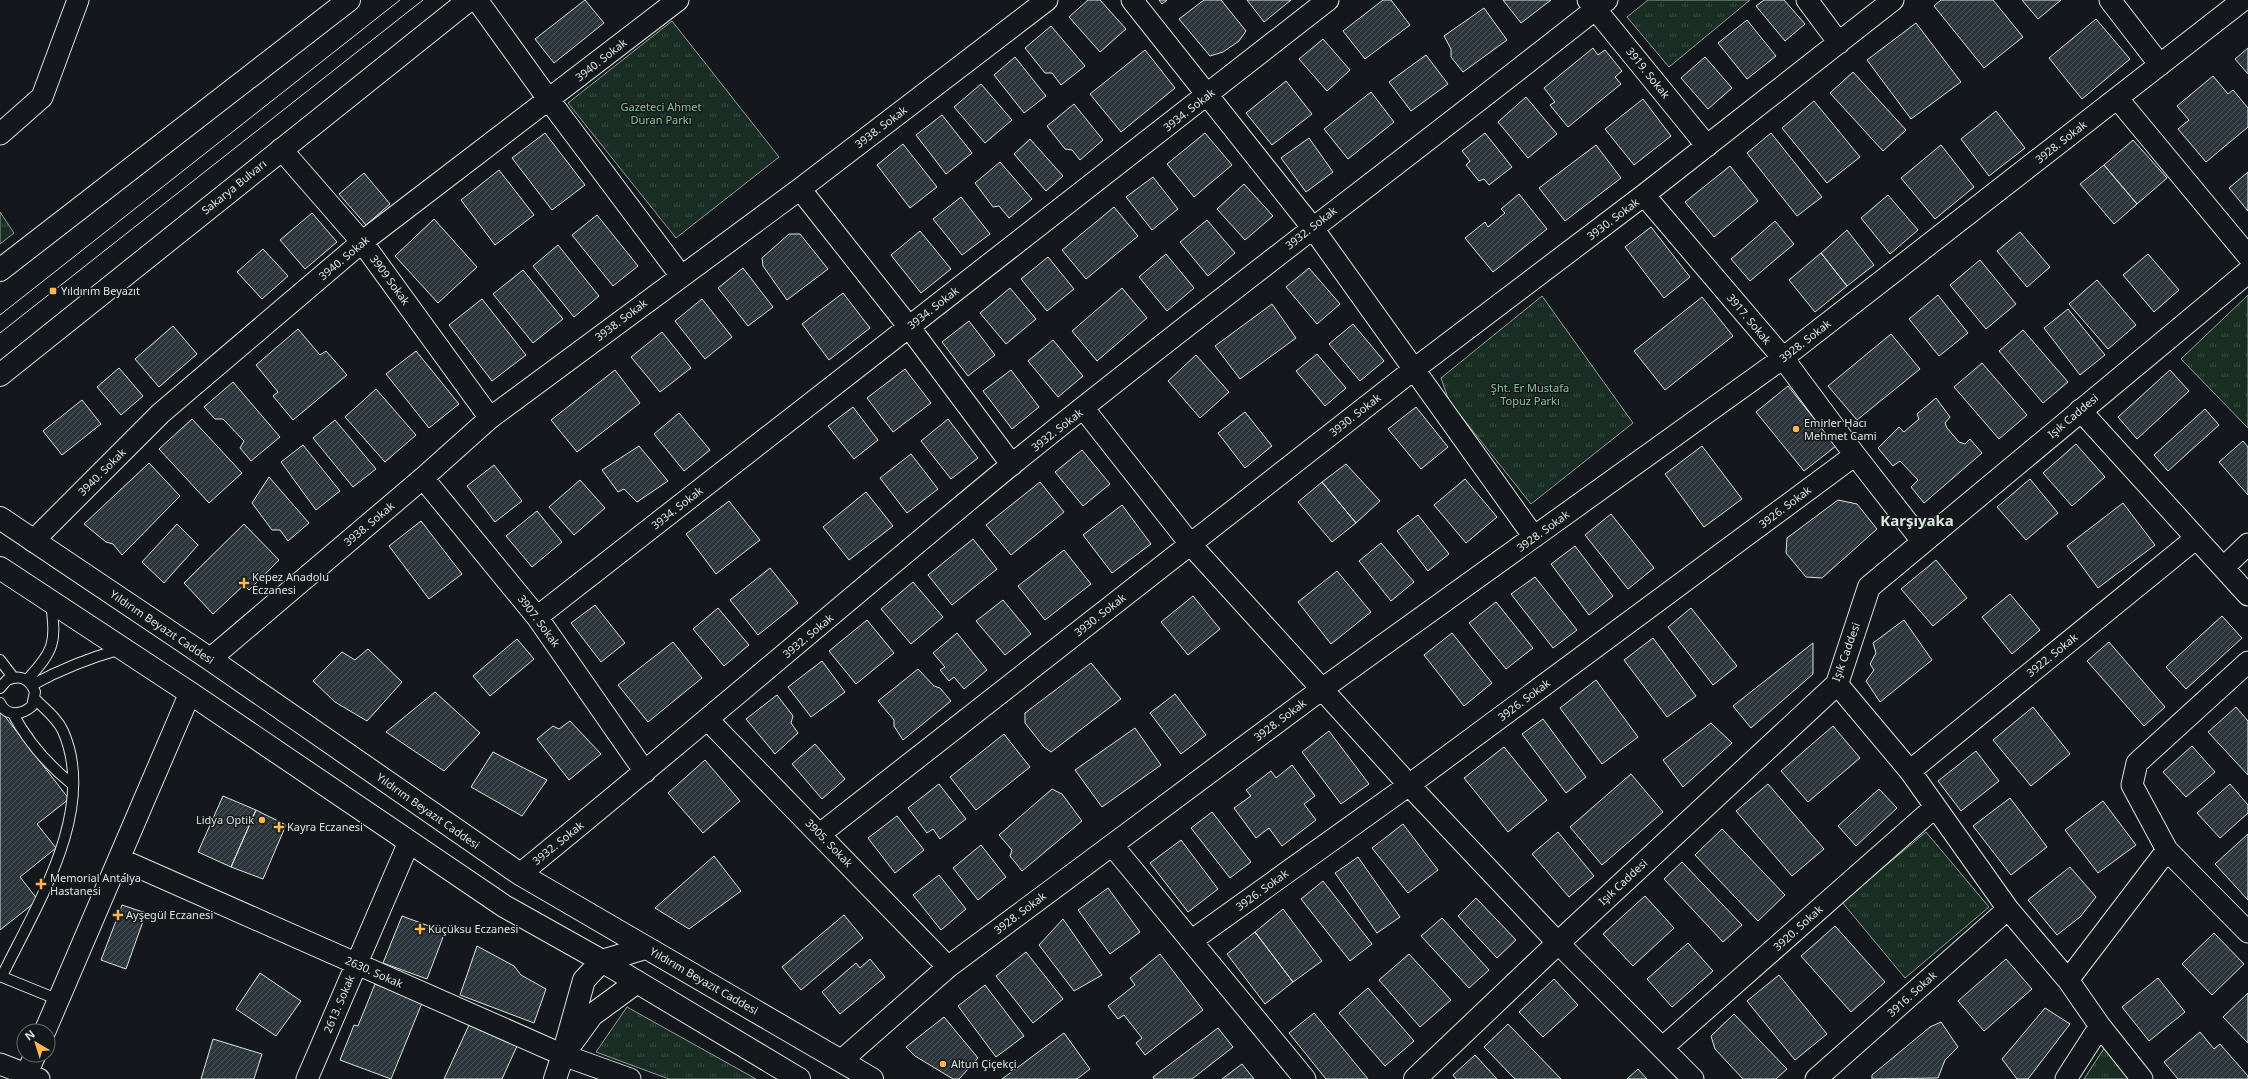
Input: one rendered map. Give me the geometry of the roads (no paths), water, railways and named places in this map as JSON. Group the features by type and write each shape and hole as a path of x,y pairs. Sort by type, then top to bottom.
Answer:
{"main road":[{"path":"0,270 349,0"},
{"name":"Sakarya Bulvarı","path":"0,375 469,0"},
{"name":"Işık Caddesi","path":"1415,1079 1558,942 1837,684 1869,587 1922,541 2248,272"},
{"name":"Yıldırım Beyazıt Caddesi","path":"0,518 32,541 210,659 520,874 645,948 842,1060 872,1079"},
{"path":"0,568 190,693 504,906 602,961 799,1079"},
{"path":"555,1079 584,980 602,961 645,948"},
{"path":"563,1055 592,1016 637,982"}],"street":[{"path":"0,134 42,96 78,0"},
{"path":"477,0 549,100 681,276"},
{"name":"3940. Sokak","path":"32,541 161,413 362,242 678,0"},
{"path":"1132,0 1312,227 1534,537"},
{"name":"3934. Sokak","path":"537,617 1207,96 1328,0"},
{"path":"1807,0 1839,42"},
{"name":"3930. Sokak","path":"820,834 1413,370 1644,195 1893,0"},
{"path":"2110,0 2160,65"},
{"name":"3928. Sokak","path":"842,1060 948,968 1322,689 1783,358 2243,0"},
{"name":"3919. Sokak","path":"1597,3 1707,146"},
{"name":"3932. Sokak","path":"520,874 708,720 1012,465 1597,3"},
{"name":"3938. Sokak","path":"210,659 423,478 490,418 800,189 1034,4"},
{"path":"2117,98 2248,256"},
{"name":"3909 Sokak","path":"281,149 362,242 490,418"},
{"path":"800,189 909,327 1012,465"},
{"name":"3917. Sokak","path":"1644,195 1783,358 1855,455 1922,541"},
{"path":"1084,409 1190,544 1409,785 1558,942 1693,1079"},
{"path":"2080,410 2195,539 2224,567 2248,596"},
{"name":"3926. Sokak","path":"1191,941 1409,785 1855,455"},
{"name":"3907. Sokak","path":"423,478 537,617 645,772"},
{"name":"3922. Sokak","path":"1910,771 2195,539"},
{"path":"2224,567 2248,544"},
{"path":"2248,662 2137,763 2132,785 2167,850 2248,932"},
{"path":"1837,684 1910,771 2008,909 2068,980 2100,1026 2142,1079"},
{"path":"49,1023 190,693"},
{"name":"3905. Sokak","path":"708,720 820,834 948,968"},
{"name":"3920. Sokak","path":"1662,1048 1935,807"},
{"name":"2613. Sokak","path":"306,1079 409,842"},
{"path":"1112,845 1305,1079"},
{"path":"2068,980 2167,850"},
{"name":"2630. Sokak","path":"120,859 563,1055 630,1079"},
{"name":"3916. Sokak","path":"1816,1079 2008,909"},
{"path":"2066,1079 2100,1026"},
{"path":"0,1064 34,1069"}],"lane":[{"path":"30,683 52,647 55,634 50,601"},
{"path":"30,683 89,658 123,649"},
{"path":"0,660 14,677 30,683 35,692 35,699 27,711 5,710"},
{"path":"0,688 7,680 14,677"},
{"path":"35,699 53,716 62,730 72,768 71,817 57,864 1,976 59,1000"},
{"path":"5,710 26,737 56,771 72,784"}],"tram line":[{"path":"0,315 400,0"},
{"path":"0,333 423,0"}],"place":[{"name":"Yıldırım Beyazıt","path":"53,291"},
{"name":"Emirler Hacı Mehmet Cami","path":"1796,429"},
{"name":"Kepez Anadolu Eczanesi","path":"244,583"},
{"name":"Lidya Optik","path":"262,820"},
{"name":"Kayra Eczanesi","path":"279,827"},
{"name":"Memorial Antalya Hastanesi","path":"41,884"},
{"name":"Ayşegül Eczanesi","path":"118,915"},
{"name":"Küçüksu Eczanesi","path":"420,929"},
{"name":"Altun Çiçekçi","path":"943,1064"}],"district":[{"name":"Karşıyaka","path":"1917,521"}],"park label":[{"name":"Gazeteci Ahmet Duran Parkı","path":"661,113"},
{"name":"Şht. Er Mustafa Topuz Parkı","path":"1530,394"}]}
